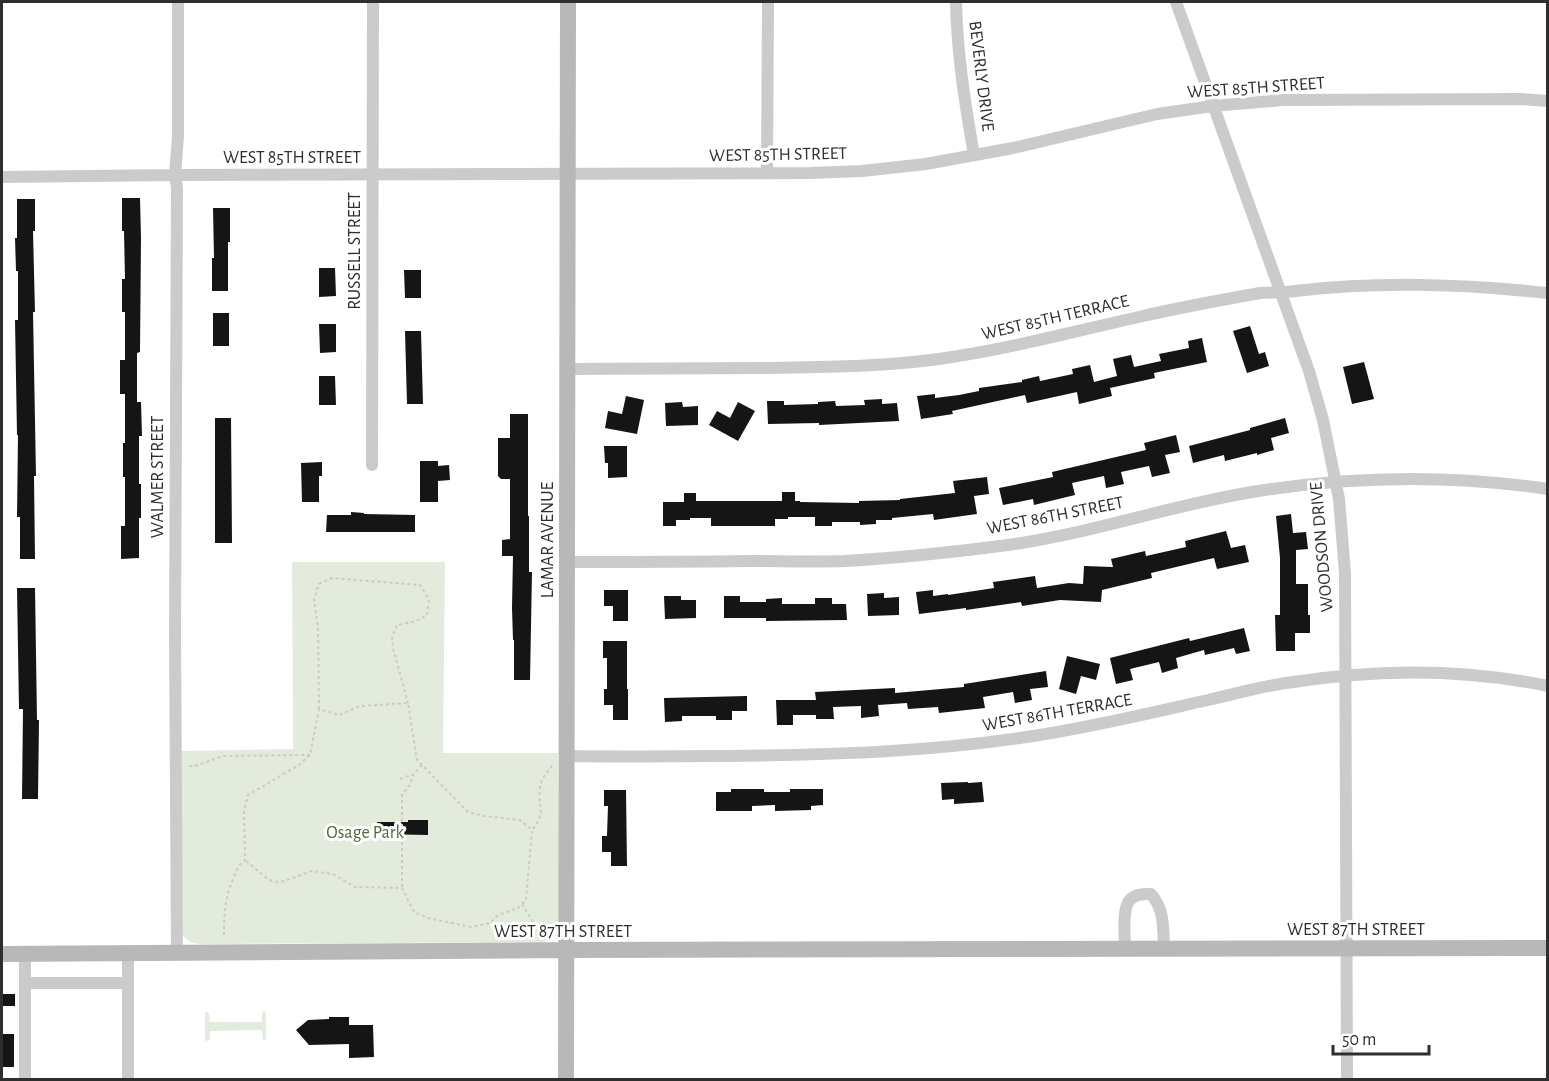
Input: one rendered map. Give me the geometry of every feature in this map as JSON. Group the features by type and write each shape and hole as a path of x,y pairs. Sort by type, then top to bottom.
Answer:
{"street":[{"name":"WALMER STREET","path":"177,953 175,634 177,188 175,175 178,136 178,2"},
{"name":"RUSSELL STREET","path":"372,465 373,2"},
{"name":"LAMAR AVENUE","path":"566,1080 567,2"},
{"path":"767,173 768,2"},
{"name":"BEVERLY DRIVE","path":"956,2 956,29 974,155"},
{"name":"WOODSON DRIVE","path":"1176,2 1311,381 1323,420 1339,499 1345,573 1347,1080"},
{"name":"WEST 85TH STREET","path":"2,177 862,171 926,164 1013,148 1157,114 1213,106 1321,99 1548,101"},
{"name":"WEST 85TH TERRACE","path":"567,369 808,367 874,365 937,359 1008,348 1171,310 1264,293 1365,285 1466,285 1548,293"},
{"name":"WEST 86TH STREET","path":"566,562 842,561 927,555 1057,536 1244,494 1335,482 1402,478 1449,479 1548,489"},
{"name":"WEST 86TH TERRACE","path":"567,756 860,753 951,747 1102,725 1282,683 1346,675 1413,672 1469,675 1548,686"},
{"path":"1125,949 1125,914 1129,901 1139,894 1151,894 1158,902 1163,918 1164,949"},
{"name":"WEST 87TH STREET","path":"2,954 566,950 1548,948"},
{"path":"128,953 128,1080"},
{"path":"25,954 25,1080"},
{"path":"25,983 128,983"}],"path":[{"path":"402,888 355,887 333,874 312,871 284,881 273,882 245,860 244,811 248,795 299,765 310,754 319,709 318,628 314,600 319,584 332,578 420,585 429,600 427,615 416,621 397,625 392,637 408,703 417,760 468,812 520,820 532,830"},
{"path":"319,709 339,715 360,706 408,703"},
{"path":"186,766 195,766 223,756 310,754"},
{"path":"422,765 412,776 411,783 402,795 402,888 414,912 428,918 471,927 490,923 498,915 518,908 526,900 532,830 541,819 540,788 544,776 552,765"},
{"path":"400,779 412,776"},
{"path":"224,935 224,912 229,889 241,863 245,860"},
{"path":"522,904 541,935"}],"green space":[{"name":"Osage Park","path":"292,562 445,562 443,753 558,753 559,921 554,937 543,942 198,944 190,942 183,936 180,751 293,749"},
{"path":"205,1012 209,1013 210,1022 262,1022 264,1012 266,1013 266,1040 263,1040 262,1030 210,1031 210,1040 206,1041"}],"building":[{"path":"122,198 140,198 140,352 137,353 137,402 141,402 142,436 139,436 141,518 139,518 139,558 121,559 121,526 125,526 123,443 125,443 125,394 120,394 120,360 125,360 125,312 122,312 122,279 125,279"},
{"path":"17,199 35,199 35,231 33,231 35,312 33,312 35,559 20,559 20,517 17,517 18,435 15,320 18,320 18,271 16,271 15,238 17,238"},
{"path":"213,208 230,208 228,291 212,291"},
{"path":"319,268 335,268 336,296 319,297"},
{"path":"404,270 421,270 421,298 405,298"},
{"path":"213,313 229,313 229,346 213,346"},
{"path":"319,324 336,324 336,352 320,353"},
{"path":"1250,326 1259,354 1265,352 1269,366 1247,373 1233,331"},
{"path":"405,331 421,331 423,404 407,404"},
{"path":"1202,338 1207,362 1154,373 1155,378 1110,388 1112,396 1079,404 1077,392 1027,403 1025,395 952,411 953,414 921,419 917,396 935,394 935,398 959,395 979,391 979,388 1022,382 1022,380 1039,376 1040,381 1073,374 1072,369 1090,365 1094,382 1117,376 1113,359 1131,355 1134,367 1161,361 1159,354 1189,348 1188,341"},
{"path":"1364,362 1374,399 1352,404 1343,367"},
{"path":"319,376 335,376 336,405 319,405"},
{"path":"626,396 644,400 637,434 605,428 608,411 622,414"},
{"path":"882,399 882,404 897,403 899,421 819,425 819,423 768,424 767,401 784,401 784,405 835,401 836,406 865,405 864,400"},
{"path":"682,402 683,407 698,406 698,425 666,426 665,403"},
{"path":"738,402 755,411 738,441 709,425 717,411 730,418"},
{"path":"510,414 528,414 529,572 532,572 530,680 514,680 513,556 502,556 502,540 510,539 510,479 501,479 498,476 498,438 510,438"},
{"path":"215,418 231,418 232,543 215,543"},
{"path":"1285,418 1289,433 1271,438 1274,450 1225,461 1224,455 1193,463 1189,446"},
{"path":"1176,435 1180,452 1165,455 1170,473 1152,477 1149,466 1121,472 1124,484 1106,488 1104,476 1072,483 1075,495 1034,505 1033,499 1003,505 999,488 1053,477 1052,472 1146,450 1144,443"},
{"path":"604,446 627,446 627,477 608,478 608,463 605,463"},
{"path":"420,461 438,461 438,466 449,465 450,480 438,481 438,502 420,502"},
{"path":"322,462 322,476 319,476 319,502 302,502 301,463"},
{"path":"987,477 989,494 974,496 977,514 934,520 933,514 876,520 876,524 860,525 860,522 832,522 832,526 815,526 815,517 775,519 775,526 711,526 711,518 690,518 690,520 676,520 676,526 663,526 663,502 684,502 684,493 696,493 696,501 782,501 782,492 795,492 795,501 800,502 859,503 859,501 900,500 955,493 953,481"},
{"path":"351,512 415,515 415,532 326,532 327,515 351,515"},
{"path":"1291,514 1293,533 1306,532 1308,549 1296,550 1296,584 1308,584 1310,633 1295,633 1295,651 1276,651 1275,615 1280,615 1280,558 1276,516"},
{"path":"1226,531 1231,548 1245,545 1249,562 1217,569 1214,558 1151,573 1152,578 1102,590 1101,602 1060,600 1022,606 1021,602 919,614 916,592 933,590 933,596 948,595 994,588 993,582 1035,576 1037,588 1069,583 1083,584 1084,566 1113,567 1111,559 1145,551 1146,556 1186,547 1185,541"},
{"path":"17,588 35,588 37,720 39,720 38,799 22,799 23,709 19,709"},
{"path":"604,590 628,590 628,621 613,621 613,606 604,606"},
{"path":"884,593 884,598 899,597 899,615 868,616 867,594"},
{"path":"664,596 681,596 681,600 696,600 696,618 665,619"},
{"path":"724,596 740,596 740,602 766,602 766,599 782,598 782,604 815,604 815,598 832,598 832,604 846,604 847,620 766,621 766,618 724,618"},
{"path":"1244,628 1250,651 1236,654 1234,648 1205,655 1204,650 1176,658 1178,668 1162,673 1159,662 1130,669 1133,680 1116,684 1110,658 1189,638 1190,641"},
{"path":"603,641 627,641 628,720 613,720 613,705 604,705 604,689 607,689 607,658 603,658"},
{"path":"1067,656 1100,664 1096,680 1081,676 1076,694 1059,689"},
{"path":"1046,671 1048,687 1030,689 1032,700 1015,703 1013,692 983,697 985,708 939,713 938,707 908,709 907,703 878,705 879,716 861,718 861,706 833,707 834,719 816,719 816,715 793,715 793,725 777,725 776,700 816,700 815,692 895,688 895,693 964,687 964,684"},
{"path":"747,696 747,711 732,711 732,720 716,720 716,716 682,716 682,721 665,722 664,698"},
{"path":"982,782 984,802 954,804 954,799 942,800 941,783"},
{"path":"731,789 790,792 790,789 823,789 823,805 811,806 811,810 775,811 775,805 752,806 752,811 716,811 716,792 731,792"},
{"path":"604,790 626,790 627,866 611,866 611,852 602,852 602,836 607,836 608,806 604,806"},
{"path":"408,820 428,820 428,835 377,834 377,822 408,822"},
{"path":"2,994 15,994 15,1006 2,1006"},
{"path":"329,1017 349,1017 349,1025 373,1025 374,1057 349,1058 349,1044 309,1045 296,1030 308,1020 329,1019"},
{"path":"2,1034 14,1034 14,1067 2,1067"}]}
